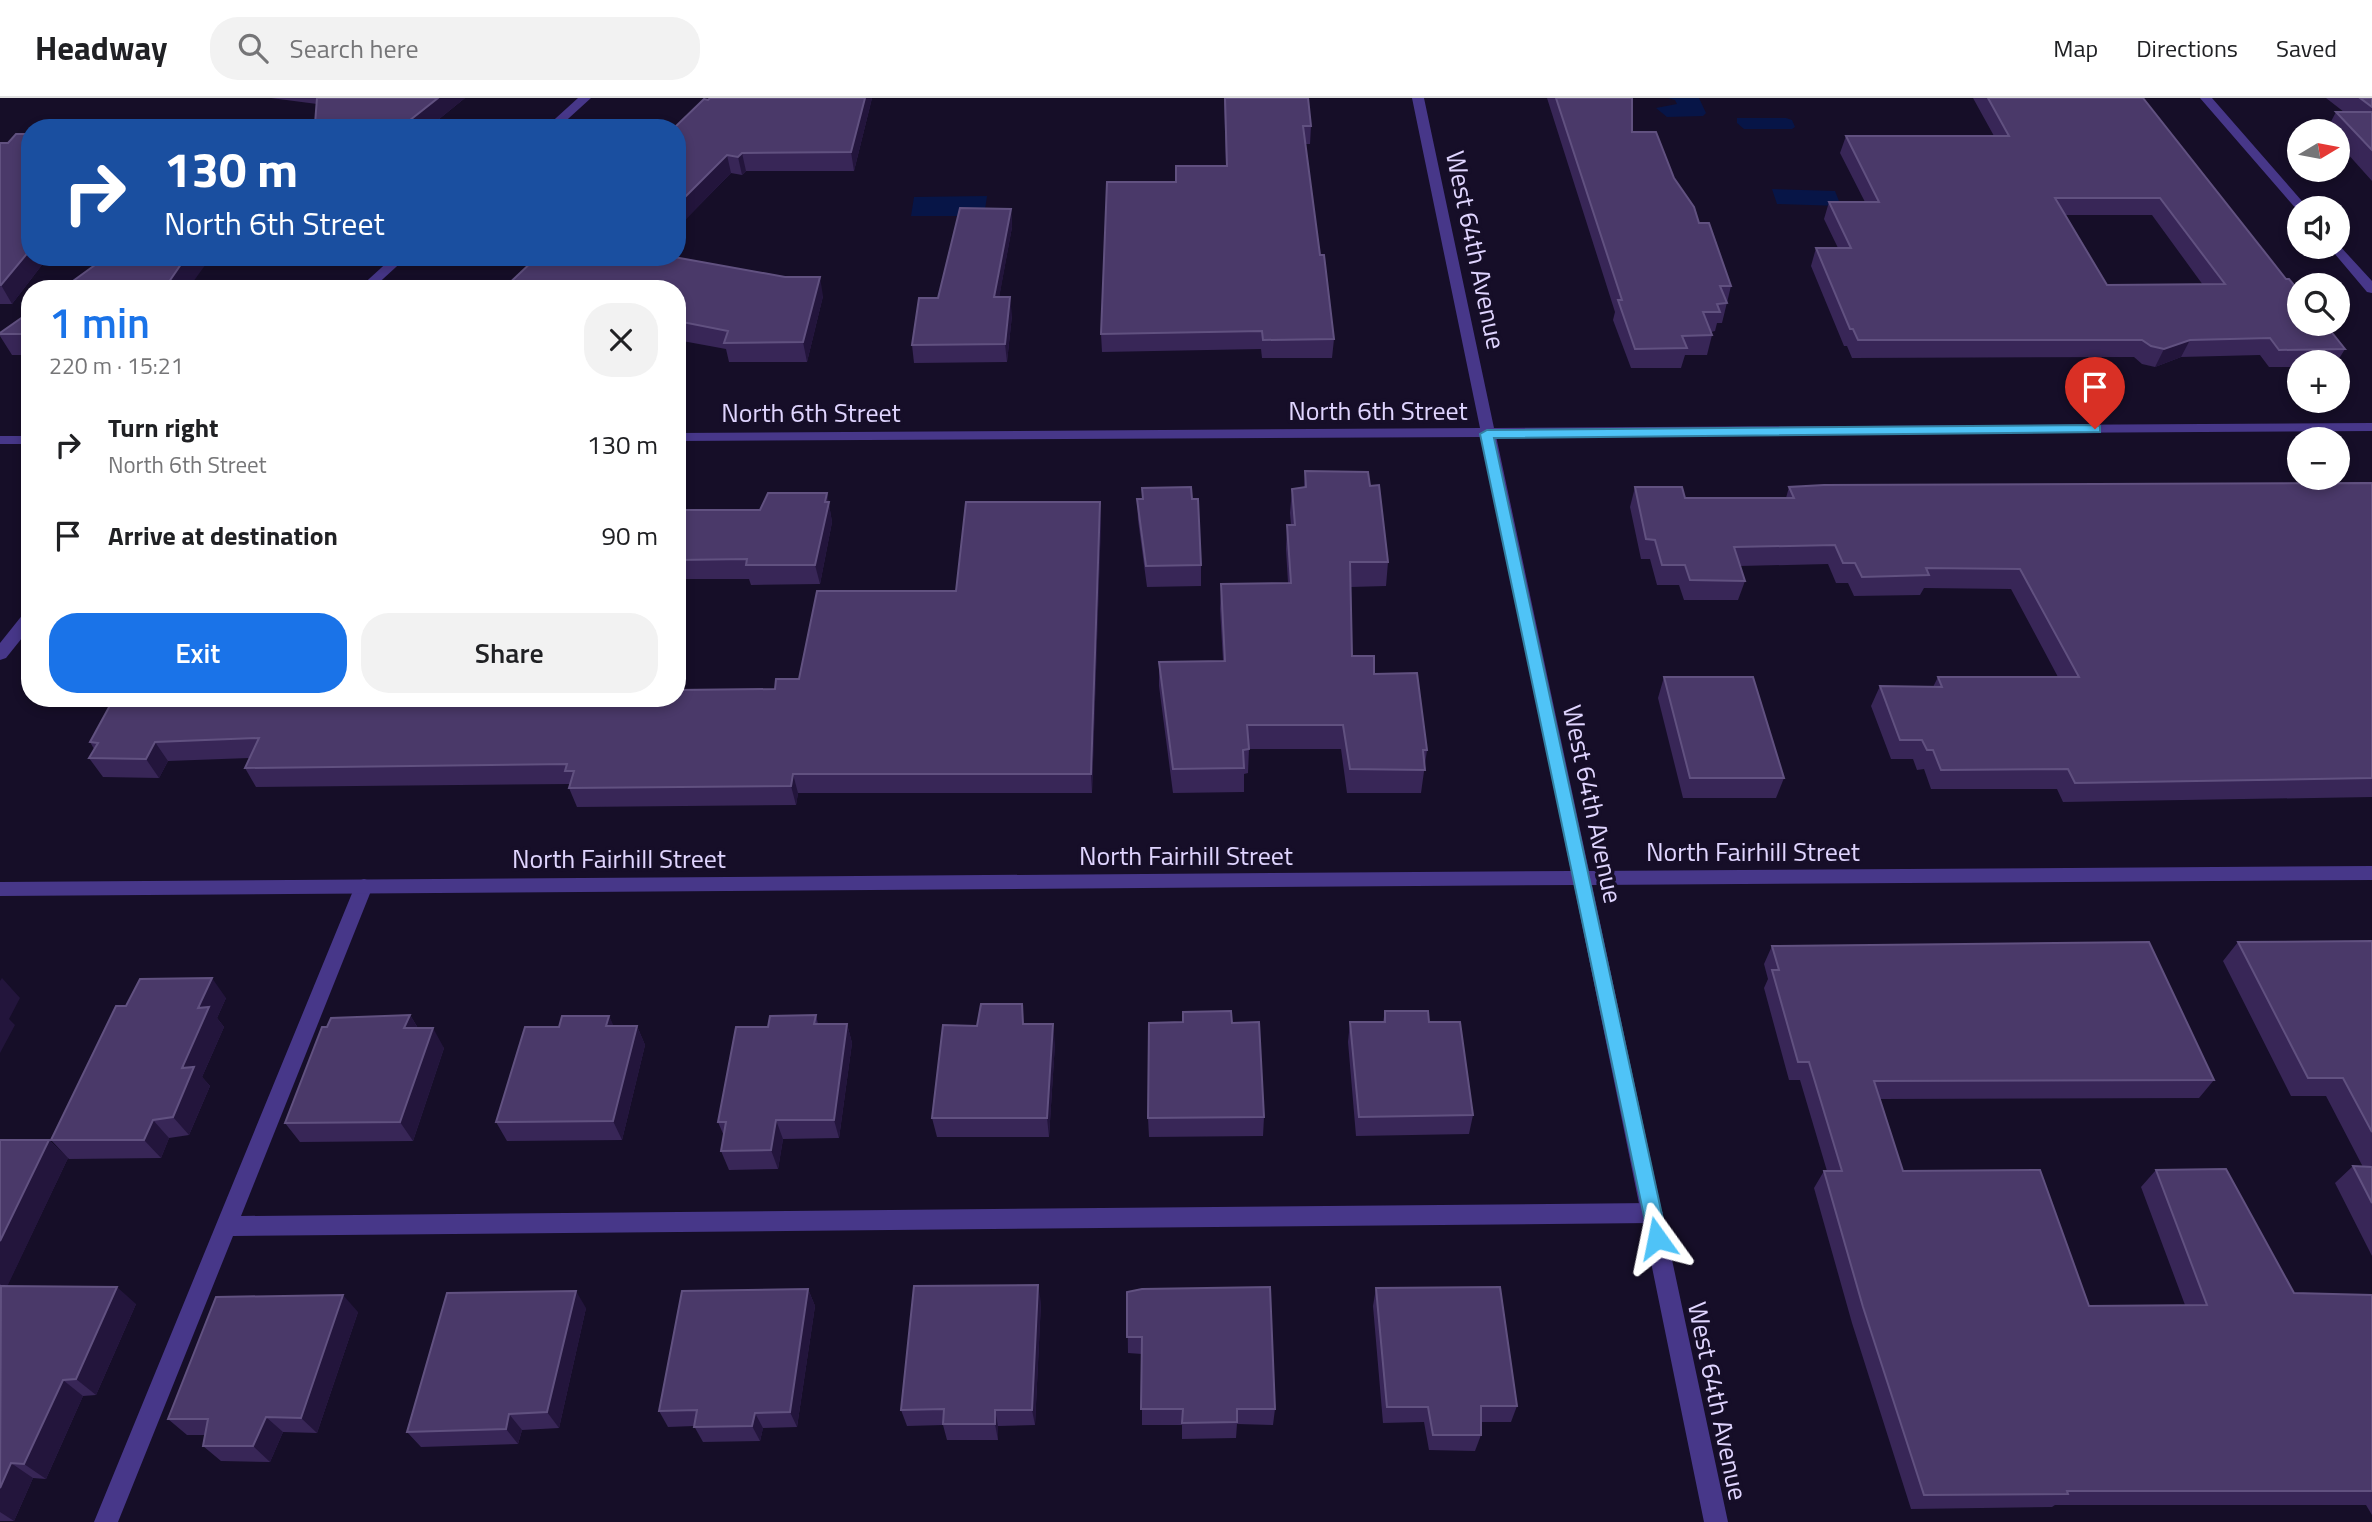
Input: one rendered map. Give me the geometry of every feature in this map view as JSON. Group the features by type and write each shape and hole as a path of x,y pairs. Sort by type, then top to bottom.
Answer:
{"street":[{"path":"562,119 586,98"},
{"name":"West 64th Avenue","path":"1418,98 1716,1522"},
{"path":"2206,98 2292,196"},
{"path":"2346,259 2372,289"},
{"path":"375,280 391,266"},
{"name":"North 6th Street","path":"686,437 2372,427"},
{"path":"0,440 21,440"},
{"path":"0,654 21,628"},
{"name":"North Fairhill Street","path":"0,889 2372,873"},
{"path":"106,1522 364,886"},
{"path":"226,1226 1652,1213"}],"shaded area":[{"path":"1668,98 1699,98 1706,113 1703,116 1667,117 1656,108 1677,104 1675,100"},
{"path":"1737,118 1786,118 1792,120 1795,127 1744,129 1737,123"},
{"path":"1772,189 1835,191 1841,206 1777,204"},
{"path":"987,196 984,216 911,216 914,197"}],"building":[{"path":"317,98 438,98 411,119 315,119"},
{"path":"865,98 851,152 742,153 738,157 727,155 686,196 686,119 683,119 704,99"},
{"path":"1225,98 1308,98 1311,126 1303,126 1320,255 1324,255 1334,339 1263,340 1262,331 1101,334 1107,182 1176,182 1176,166 1227,166"},
{"path":"1556,98 1632,98 1632,132 1656,132 1674,178 1694,207 1699,223 1709,223 1731,286 1720,286 1727,303 1717,304 1720,312 1703,312 1712,335 1682,336 1687,348 1635,349 1618,300 1622,300"},
{"path":"1988,98 2143,98 2287,279 2287,336 2335,336 2345,349 2279,350 2270,338 2190,340 2164,349 2151,346 2142,340 1858,340 1853,329 1850,329 1816,248 1851,248 1829,202 1879,202 1846,136 2009,136","holes":["2055,198 2160,198 2225,284 2107,285"]},
{"path":"2360,98 2372,98 2372,107"},
{"path":"2336,112 2372,112 2372,150 2350,127 2350,119 2343,119"},
{"path":"16,134 21,134 21,261 0,285 0,143 8,143"},
{"path":"960,208 1011,209 994,297 1010,297 1005,344 912,345 919,298 938,298"},
{"path":"686,259 785,277 820,277 803,342 724,343 728,331 686,323 686,280 513,280 527,266 686,266"},
{"path":"94,266 180,266 170,280 74,280"},
{"path":"21,318 21,334 0,333"},
{"path":"1305,471 1368,472 1370,486 1379,485 1388,562 1350,562 1352,656 1374,656 1374,674 1417,673 1427,750 1423,750 1425,770 1350,769 1343,725 1247,725 1249,749 1243,750 1244,768 1173,769 1159,662 1225,661 1221,584 1291,583 1287,525 1295,525 1292,489 1306,487"},
{"path":"2287,483 2287,490 2350,490 2350,483 2372,483 2372,778 2075,783 2068,769 1941,770 1933,750 1927,750 1922,740 1900,740 1880,686 1942,687 1938,677 2079,677 2020,569 1926,568 1929,575 1862,577 1855,563 1843,563 1835,545 1734,547 1745,581 1690,580 1685,565 1662,565 1655,540 1646,539 1635,487 1682,487 1685,498 1794,498 1789,487 1824,485"},
{"path":"1191,487 1192,499 1198,499 1201,565 1146,566 1137,499 1143,499 1142,488"},
{"path":"768,493 827,493 825,502 829,502 815,565 746,565 747,559 686,560 686,510 760,510"},
{"path":"966,502 1100,502 1091,774 793,774 791,786 569,788 574,771 565,771 567,764 245,768 259,738 155,742 146,759 89,758 98,743 90,742 109,707 686,707 686,690 775,689 776,679 799,679 817,591 956,591"},
{"path":"1664,677 1753,677 1784,778 1690,778"},
{"path":"2372,941 2372,1132 2343,1078 2308,1078 2238,942"},
{"path":"2149,942 2214,1080 1874,1081 1903,1171 2040,1170 2089,1306 2207,1305 2156,1170 2226,1169 2294,1293 2372,1295 2372,1491 2067,1491 2068,1494 1924,1495 1863,1307 1824,1171 1842,1171 1809,1062 1798,1062 1772,970 1779,970 1772,946"},
{"path":"212,978 198,1008 209,1007 182,1068 194,1067 173,1117 153,1120 144,1140 51,1140 116,1006 126,1006 140,979"},
{"path":"981,1004 1022,1004 1023,1024 1053,1024 1047,1118 932,1118 943,1025 977,1026"},
{"path":"1231,1011 1232,1023 1259,1022 1264,1117 1148,1118 1149,1023 1183,1022 1183,1012"},
{"path":"1385,1011 1428,1011 1429,1022 1460,1022 1473,1115 1359,1117 1350,1022 1385,1022"},
{"path":"410,1015 404,1028 433,1028 400,1122 285,1123 322,1027 327,1027 331,1018"},
{"path":"816,1015 814,1024 847,1024 834,1120 776,1120 771,1150 721,1151 726,1122 718,1122 736,1027 768,1027 770,1016"},
{"path":"562,1016 609,1016 606,1026 637,1026 613,1121 496,1122 525,1027 559,1027"},
{"path":"0,1140 49,1140 0,1241"},
{"path":"2353,1166 2372,1167 2372,1203"},
{"path":"1038,1285 1032,1410 995,1410 995,1424 943,1424 944,1409 901,1410 914,1286"},
{"path":"1,1286 117,1287 76,1379 63,1380 24,1464 11,1463 0,1488"},
{"path":"1270,1287 1275,1409 1237,1409 1237,1422 1182,1423 1183,1409 1141,1409 1142,1337 1127,1337 1127,1292 1142,1289"},
{"path":"1500,1287 1517,1406 1481,1406 1481,1435 1433,1435 1428,1407 1387,1407 1376,1288"},
{"path":"808,1289 790,1412 755,1413 752,1426 694,1427 697,1410 659,1411 682,1291"},
{"path":"576,1291 547,1412 509,1414 506,1429 407,1432 447,1293"},
{"path":"343,1295 301,1418 266,1417 253,1446 203,1446 208,1419 168,1419 216,1297"}],"route":[{"path":"1657,1238 1487,434 2095,429"}]}
